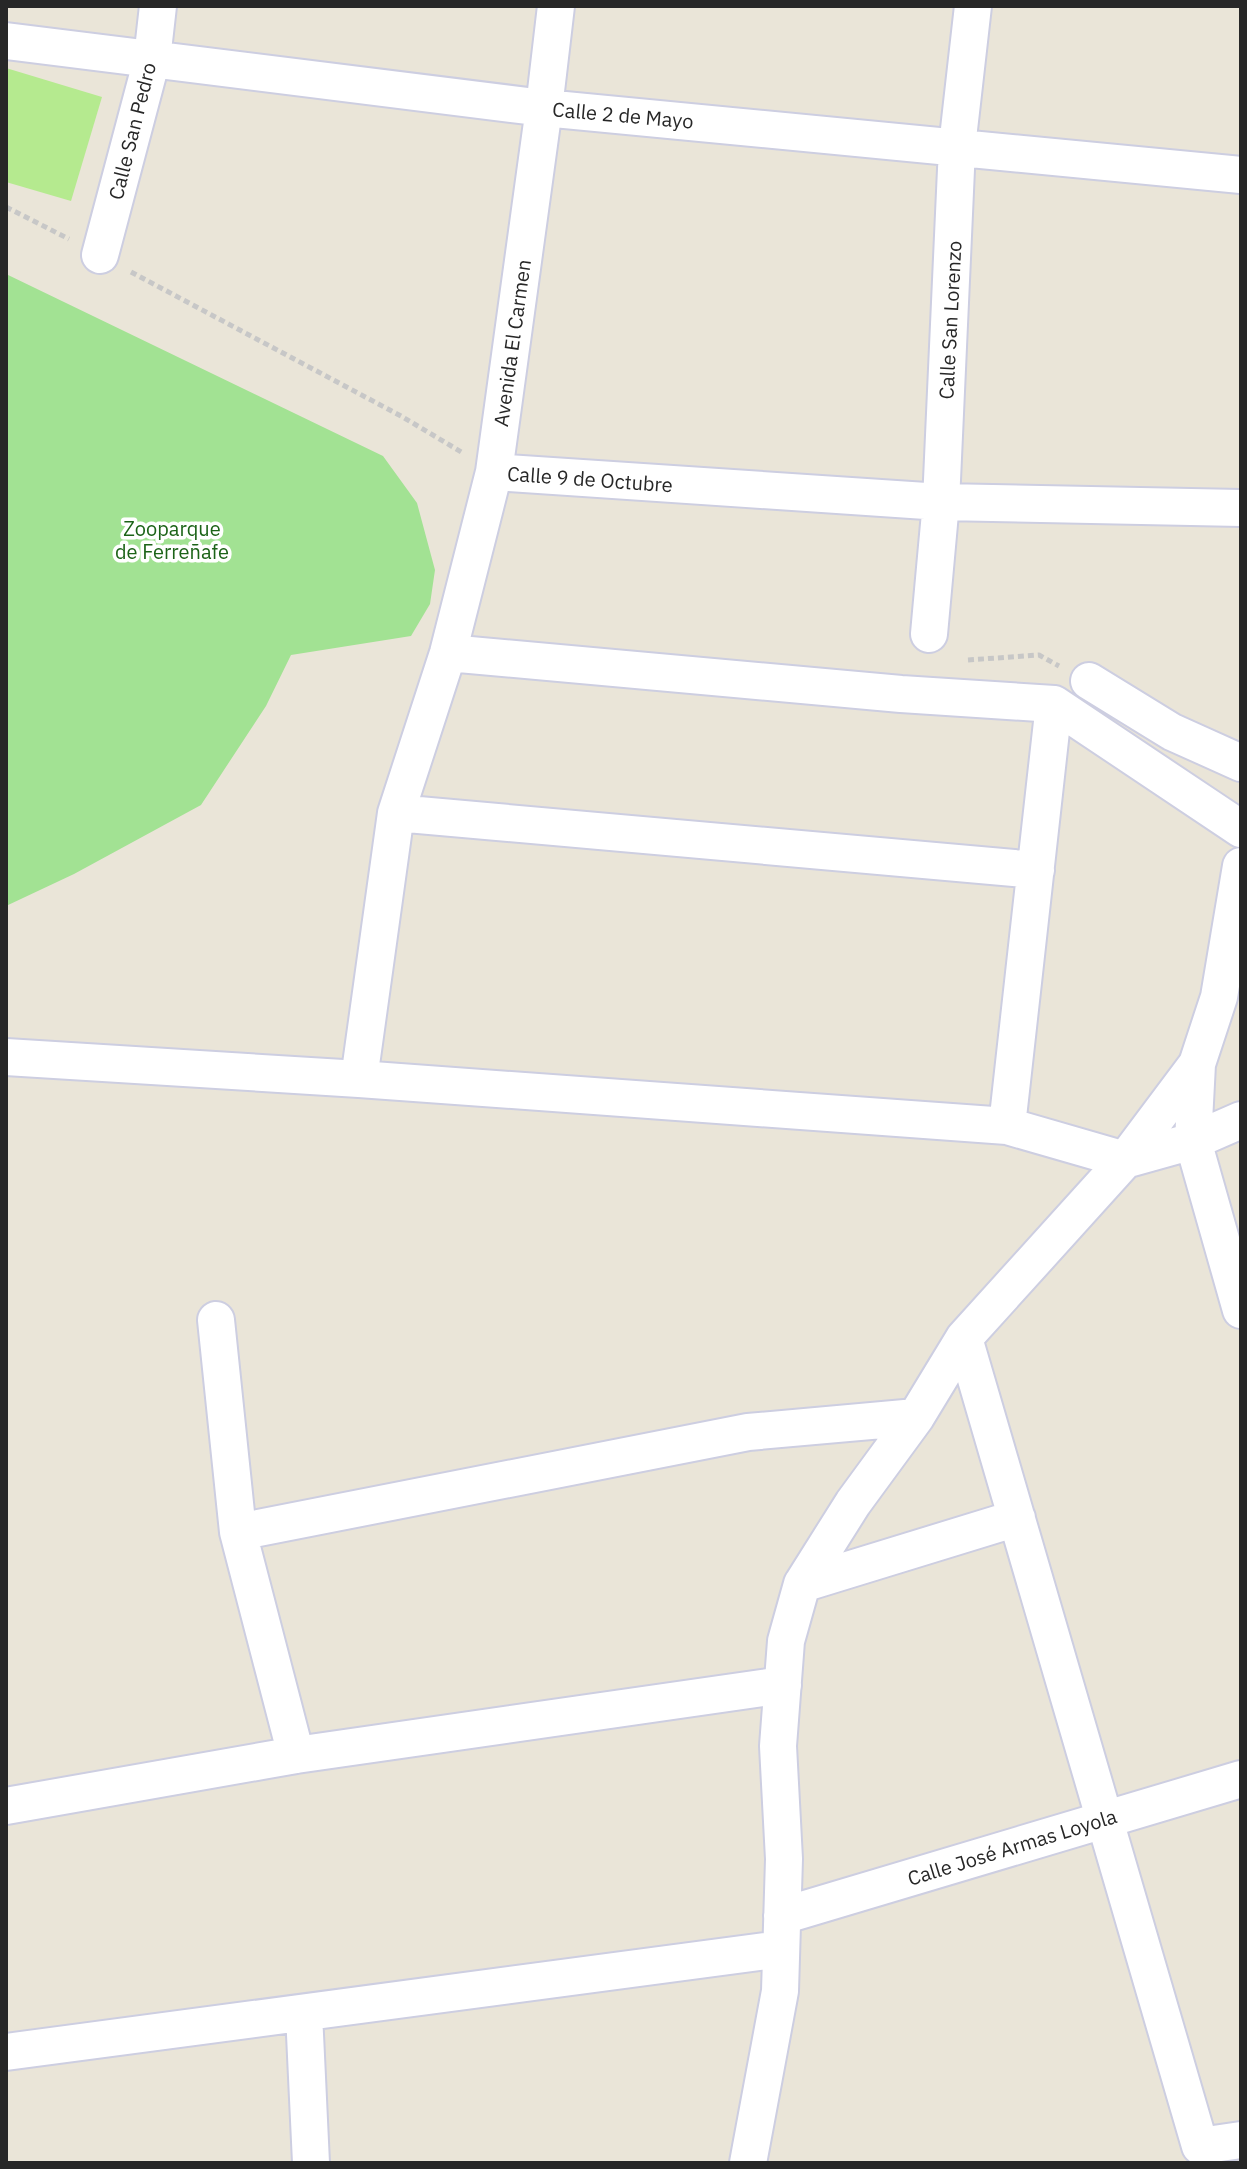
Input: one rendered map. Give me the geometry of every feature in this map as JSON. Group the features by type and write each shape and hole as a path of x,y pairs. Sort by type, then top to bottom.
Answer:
{"street":[{"name":"Calle San Pedro","path":"100,255 152,59 158,6"},
{"name":"Avenida El Carmen","path":"359,1079 396,813 448,653 494,472 556,6"},
{"name":"Calle San Lorenzo","path":"929,634 941,502 957,147 973,6"},
{"name":"Calle 2 de Mayo","path":"6,41 544,108 1241,175"},
{"name":"Calle 9 de Octubre","path":"494,472 941,502 1241,508"},
{"path":"448,653 901,694 1054,704 1241,829"},
{"path":"1089,681 1172,732 1241,763"},
{"path":"1007,1126 1054,704"},
{"path":"396,813 1036,870"},
{"path":"1241,866 1219,997 1197,1064 1193,1141 1241,1310"},
{"path":"6,1057 1007,1126 1125,1160 1193,1141 1241,1120"},
{"path":"748,2163 780,1991 784,1859 778,1746 786,1641 802,1584 853,1503 916,1417 964,1338 1125,1160 1197,1064"},
{"path":"216,1320 238,1532 296,1755"},
{"path":"964,1338 1200,2146 1241,2140"},
{"path":"238,1532 748,1432 916,1417"},
{"path":"802,1584 1017,1518"},
{"path":"6,1806 296,1755 783,1685"},
{"name":"Calle José Armas Loyola","path":"6,2052 304,2013 782,1933 1106,1819 1241,1779"},
{"path":"304,2013 311,2163"}],"path":[{"name":"Calle 9 de Octubre","path":"6,207 401,416 494,472"},
{"path":"929,634 961,660 1039,655 1089,681"}],"green space":[{"path":"6,68 102,97 71,201 6,182"},
{"name":"Zooparque de Ferreñafe","path":"6,274 383,456 417,503 435,570 430,604 411,636 291,655 266,706 201,805 74,874 6,906"}]}
